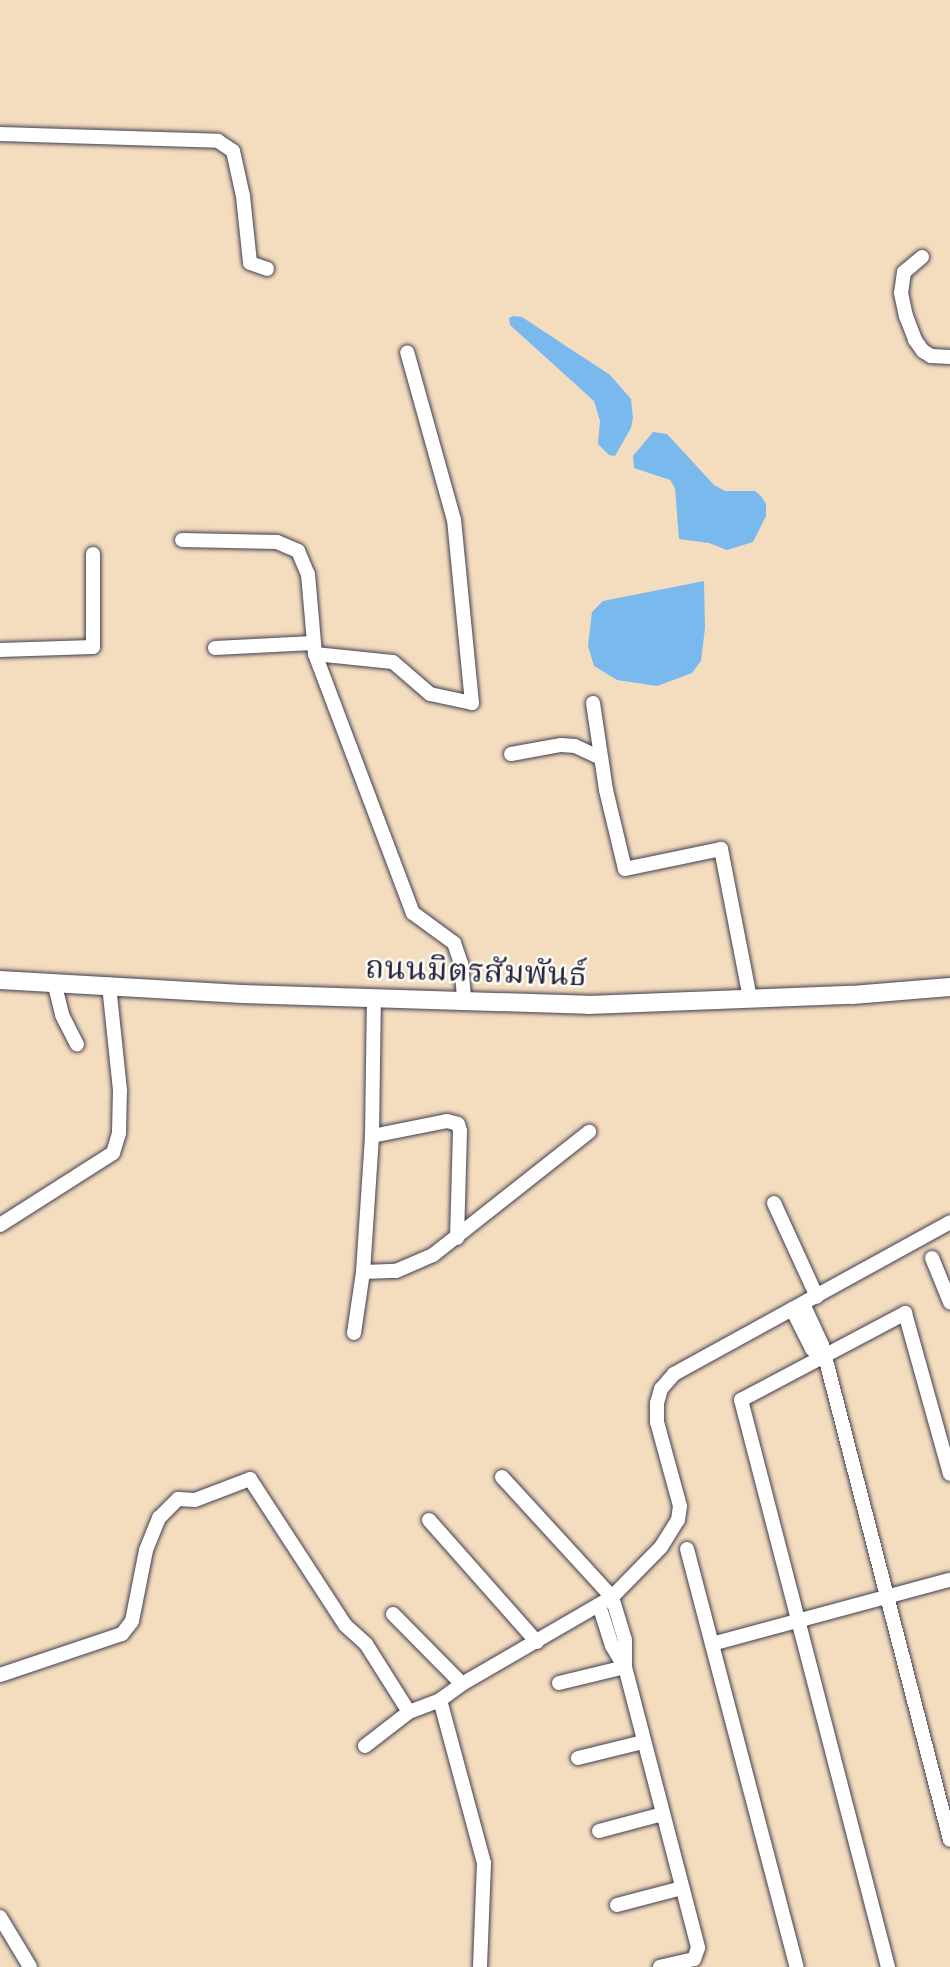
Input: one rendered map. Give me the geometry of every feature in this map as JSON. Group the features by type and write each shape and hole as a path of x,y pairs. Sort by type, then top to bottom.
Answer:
{"street":[{"path":"0,134 218,141 233,151 243,196 250,263 267,269"},
{"path":"922,257 904,272 901,293 906,317 915,340 923,351 931,356 950,357"},
{"path":"215,648 314,648 393,662 430,694 472,703 454,520 407,352"},
{"path":"182,540 277,542 298,551 309,574 314,648 413,913 454,943 461,963 464,1000"},
{"path":"0,650 93,647 93,554"},
{"path":"593,703 601,758 625,869 721,849 750,998"},
{"path":"511,754 561,745 575,746 601,758"},
{"name":"ถนนมิตรสัมพันธ์","path":"0,980 242,994 588,1005 852,995 950,987"},
{"path":"54,982 62,1015 77,1044"},
{"path":"0,1225 113,1153 119,1133 120,1090 109,985"},
{"path":"354,1333 363,1272 372,1136 374,997"},
{"path":"372,1136 447,1121 458,1124 457,1238"},
{"path":"363,1272 402,1269 433,1255 589,1132"},
{"path":"774,1203 817,1297"},
{"path":"365,1746 409,1712 440,1700 462,1684 612,1597 661,1547 678,1520 680,1506 657,1422 657,1403 662,1389 674,1374 950,1222"},
{"path":"932,1258 945,1275 950,1302"},
{"path":"798,1307 822,1345 822,1357 950,1840"},
{"path":"888,1967 741,1400 905,1313 950,1474"},
{"path":"502,1476 612,1597 625,1640 625,1667 643,1742 698,1948 694,1959 660,1967"},
{"path":"0,1675 122,1634 132,1621 146,1550 159,1518 178,1499 195,1500 250,1479 345,1625 366,1644 409,1712"},
{"path":"429,1520 537,1642"},
{"path":"688,1549 797,1967"},
{"path":"712,1644 950,1580"},
{"path":"599,1605 612,1646 625,1667"},
{"path":"393,1615 462,1684"},
{"path":"559,1683 625,1667"},
{"path":"440,1700 484,1863 480,1967"},
{"path":"578,1758 643,1742"},
{"path":"599,1831 663,1814"},
{"path":"617,1905 682,1888"},
{"path":"0,1917 30,1967"}],"water":[{"path":"522,317 610,375 631,399 631,428 615,456 609,455 598,444 600,421 594,401 510,325 509,318"},
{"path":"653,432 667,434 714,485 725,491 755,491 761,496 766,504 766,516 753,542 727,550 709,543 679,539 675,488 670,480 634,468 633,456"},
{"path":"704,581 705,628 701,661 692,673 657,686 617,680 594,666 588,646 592,612 603,601"}]}
